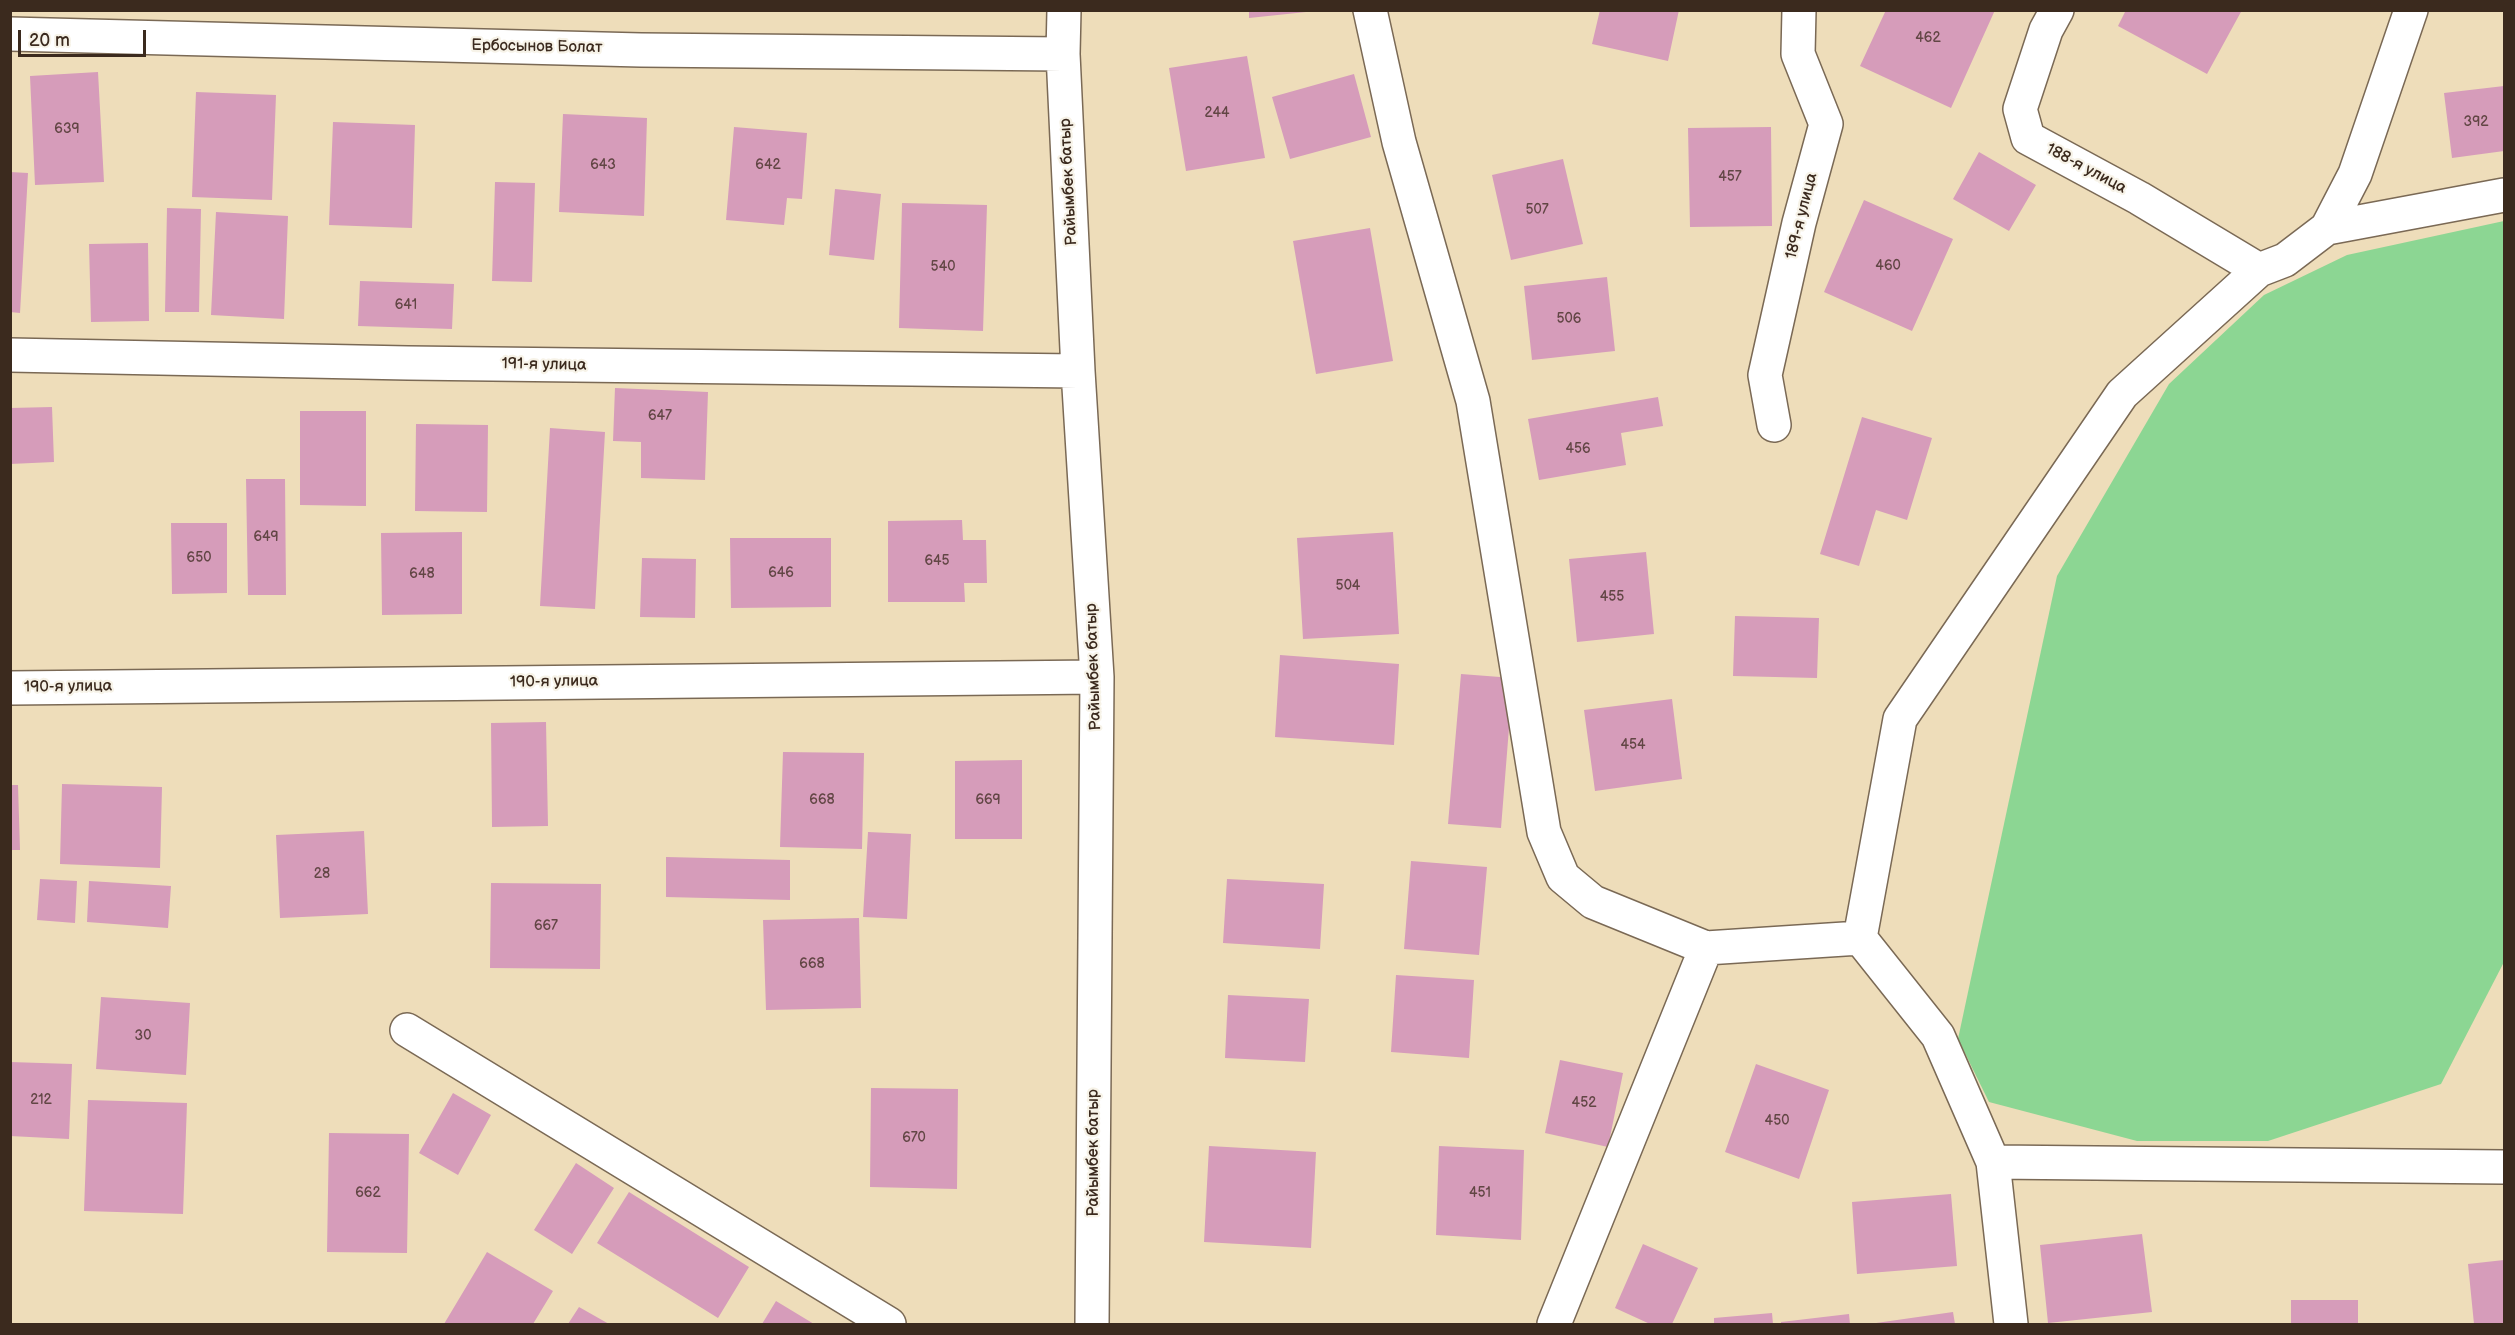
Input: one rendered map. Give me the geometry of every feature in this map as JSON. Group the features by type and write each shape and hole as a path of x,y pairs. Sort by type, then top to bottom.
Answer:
{"street":[{"name":"Райымбек батыр","path":"1064,10 1063,54 1078,371 1097,677 1092,1324"},
{"path":"1370,10 1399,142 1473,401 1544,832 1563,877 1593,902 1706,948 1860,938"},
{"name":"189-я улица","path":"1774,425 1765,375 1799,223 1826,124 1798,54 1799,10"},
{"name":"188-я улица","path":"2057,10 2046,30 2020,109 2028,138 2139,198 2259,270"},
{"path":"2011,1324 1993,1162 1938,1036 1860,938 1900,719 2122,394 2259,270 2285,260 2327,228 2355,174 2411,10"},
{"name":"Ербосынов Болат","path":"10,34 641,50 1063,54"},
{"path":"2327,228 2505,195"},
{"name":"191-я улица","path":"10,355 408,363 1078,371"},
{"name":"190-я улица","path":"10,688 1097,677"},
{"path":"1554,1324 1706,948"},
{"path":"407,1030 889,1324"},
{"path":"1993,1162 2505,1167"}],"green space":[{"path":"2504,221 2504,962 2441,1084 2268,1141 2137,1141 1989,1102 1958,1039 2057,576 2169,384 2264,295 2347,255"}],"building":[{"path":"1249,10 1306,10 1306,12 1249,18"},
{"path":"1600,10 1679,10 1668,61 1592,44"},
{"path":"1886,10 1995,10 1951,108 1860,66"},
{"path":"2126,10 2242,10 2207,74 2118,26"},
{"path":"1247,56 1265,158 1186,171 1169,68"},
{"path":"98,72 104,182 35,185 30,76"},
{"path":"1354,74 1371,137 1290,159 1272,97"},
{"path":"2504,86 2504,151 2452,158 2444,93"},
{"path":"196,92 276,95 272,200 192,197"},
{"path":"563,114 647,118 644,216 559,212"},
{"path":"333,122 415,125 412,228 329,225"},
{"path":"734,127 807,133 802,199 787,198 784,225 726,220"},
{"path":"1771,127 1772,226 1690,227 1688,128"},
{"path":"1979,152 2036,185 2009,231 1953,199"},
{"path":"1563,159 1583,244 1511,260 1492,175"},
{"path":"10,172 28,173 20,313 10,312"},
{"path":"495,182 535,183 532,282 492,281"},
{"path":"835,189 881,194 874,260 829,255"},
{"path":"1864,200 1953,239 1912,331 1824,292"},
{"path":"902,203 987,205 983,331 899,328"},
{"path":"167,208 201,209 199,312 165,312"},
{"path":"216,212 288,216 284,319 211,315"},
{"path":"1370,228 1393,361 1316,374 1293,241"},
{"path":"148,243 149,321 91,322 89,244"},
{"path":"1607,277 1615,351 1532,360 1524,286"},
{"path":"360,281 454,284 452,329 358,326"},
{"path":"615,388 708,392 705,480 641,478 641,442 613,441"},
{"path":"1658,397 1663,426 1621,433 1626,465 1539,480 1528,419"},
{"path":"52,407 54,462 10,464 10,408"},
{"path":"300,411 366,411 366,506 300,505"},
{"path":"1862,417 1932,438 1907,520 1876,510 1859,566 1820,554"},
{"path":"416,424 488,425 487,512 415,511"},
{"path":"550,428 605,432 595,609 540,606"},
{"path":"246,479 285,479 286,595 248,595"},
{"path":"962,520 963,540 986,540 987,583 964,583 965,602 888,602 888,521"},
{"path":"171,523 227,523 227,593 172,594"},
{"path":"462,532 462,614 382,615 381,533"},
{"path":"1393,532 1399,634 1303,639 1297,538"},
{"path":"730,538 831,538 831,607 731,608"},
{"path":"1646,552 1654,634 1577,642 1569,559"},
{"path":"642,558 696,559 695,618 640,617"},
{"path":"1735,616 1819,618 1817,678 1733,676"},
{"path":"1280,655 1399,664 1394,745 1275,737"},
{"path":"1461,674 1513,678 1501,828 1448,824"},
{"path":"1672,699 1682,779 1595,791 1584,710"},
{"path":"546,722 548,826 492,827 491,723"},
{"path":"783,752 864,753 862,849 780,847"},
{"path":"1022,760 1022,839 955,839 955,761"},
{"path":"62,784 162,787 160,868 60,864"},
{"path":"10,785 18,785 20,850 10,850"},
{"path":"364,831 368,914 280,918 276,835"},
{"path":"868,832 911,834 907,919 863,917"},
{"path":"666,857 790,860 790,900 666,897"},
{"path":"1411,861 1487,867 1479,955 1404,949"},
{"path":"40,879 77,881 75,923 37,920"},
{"path":"1227,879 1324,884 1320,949 1223,943"},
{"path":"89,881 171,886 168,928 87,922"},
{"path":"491,883 601,884 600,969 490,968"},
{"path":"859,918 861,1008 766,1010 763,920"},
{"path":"1396,975 1474,980 1469,1058 1391,1052"},
{"path":"1228,995 1309,999 1305,1062 1225,1058"},
{"path":"101,997 190,1003 186,1075 96,1069"},
{"path":"1560,1060 1623,1073 1608,1147 1545,1133"},
{"path":"10,1062 72,1064 69,1139 10,1136"},
{"path":"1756,1064 1829,1090 1799,1179 1725,1152"},
{"path":"871,1088 958,1089 957,1189 870,1187"},
{"path":"453,1093 491,1115 458,1175 419,1153"},
{"path":"88,1100 187,1103 183,1214 84,1211"},
{"path":"329,1133 409,1134 407,1253 327,1252"},
{"path":"1209,1146 1316,1152 1311,1248 1204,1242"},
{"path":"1439,1146 1524,1150 1521,1240 1436,1235"},
{"path":"576,1163 614,1188 572,1254 534,1230"},
{"path":"629,1192 749,1267 718,1318 597,1243"},
{"path":"1951,1194 1957,1266 1857,1274 1852,1202"},
{"path":"2142,1234 2152,1312 2048,1323 2040,1245"},
{"path":"1643,1244 1698,1268 1672,1324 1650,1324 1615,1308"},
{"path":"487,1252 553,1291 533,1324 444,1324"},
{"path":"2504,1260 2504,1324 2474,1324 2468,1264"},
{"path":"2291,1300 2358,1300 2358,1324 2291,1324"},
{"path":"776,1301 814,1324 762,1324"},
{"path":"579,1307 609,1324 568,1324"},
{"path":"1953,1312 1955,1324 1876,1324 1876,1323"},
{"path":"1772,1313 1773,1324 1714,1324 1714,1318"},
{"path":"1849,1314 1850,1324 1781,1324 1781,1322"}]}
